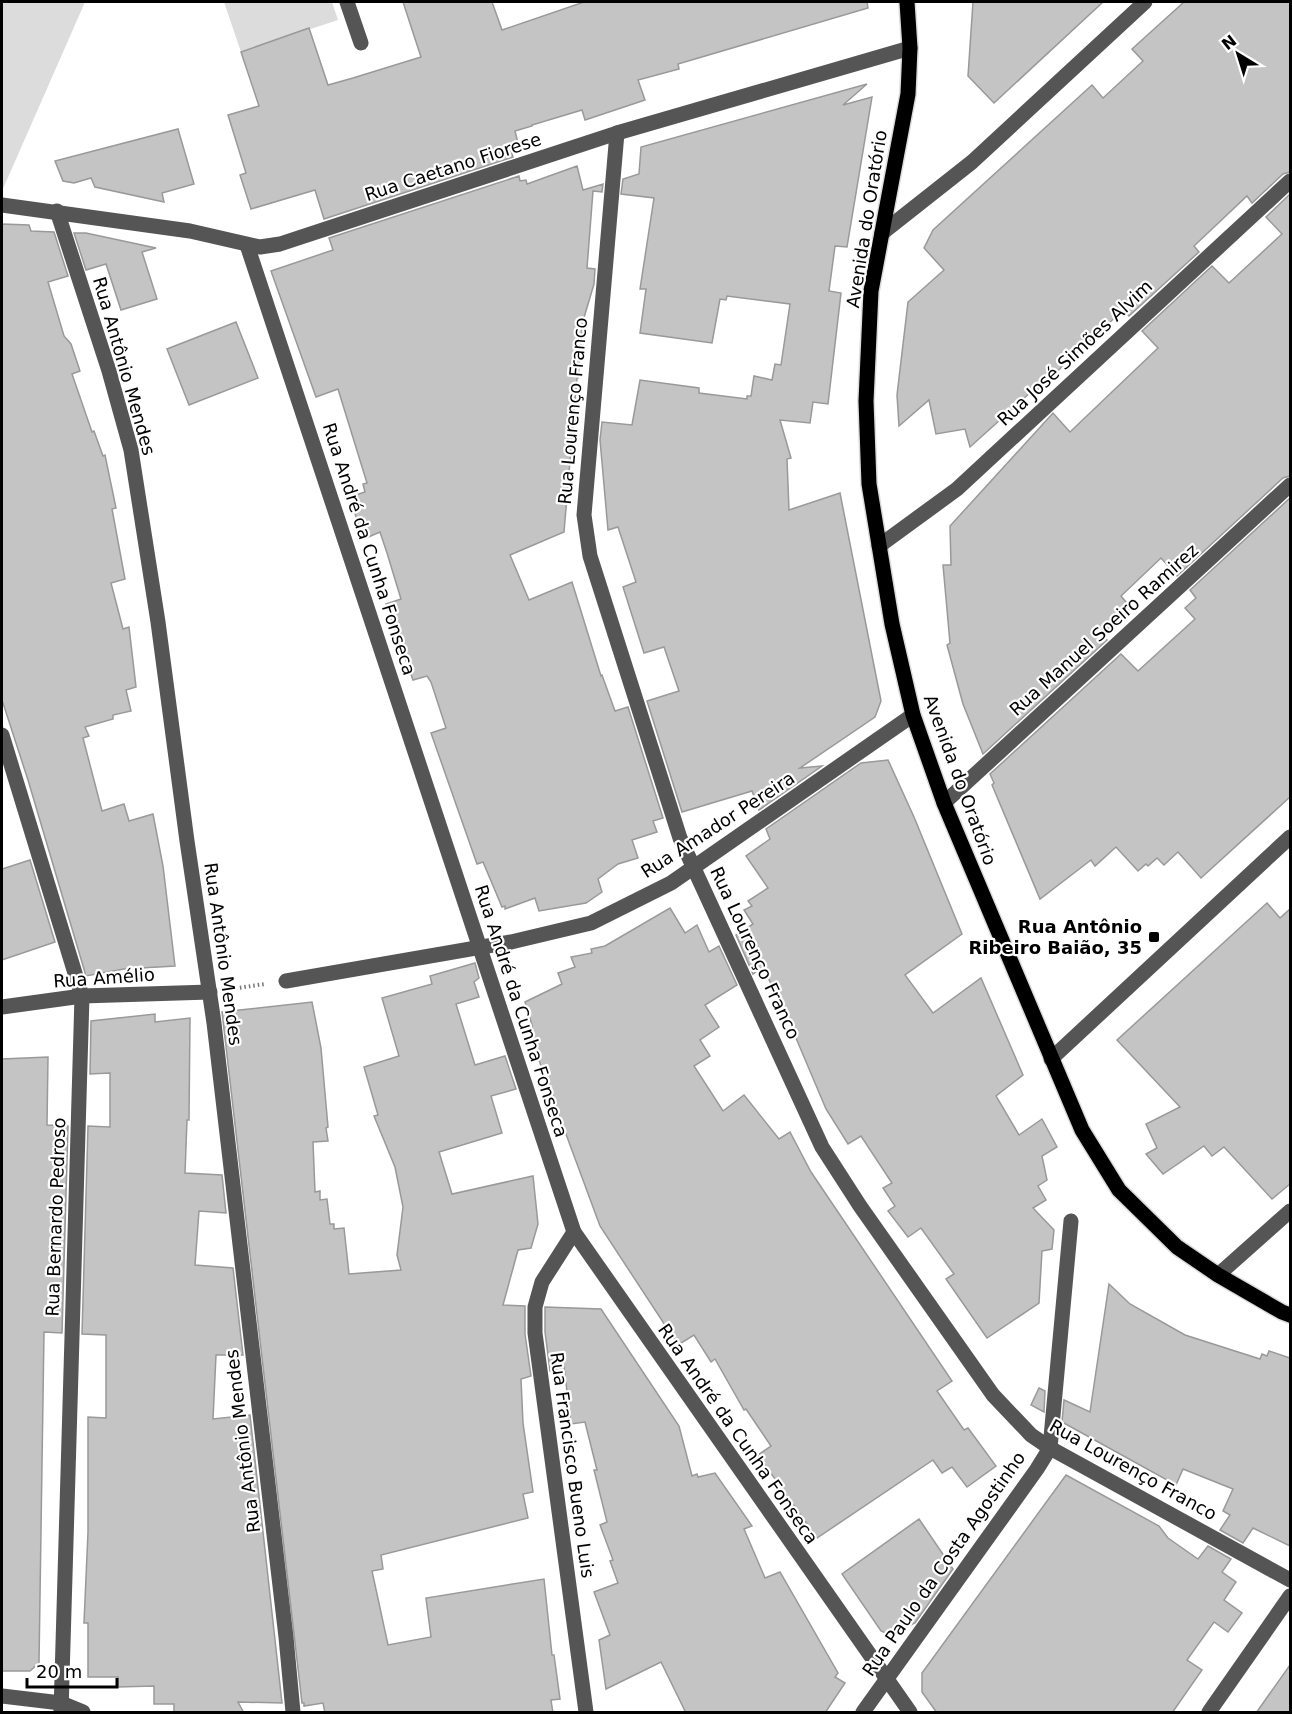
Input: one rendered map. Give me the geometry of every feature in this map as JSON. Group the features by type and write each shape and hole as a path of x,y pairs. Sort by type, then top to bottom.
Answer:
{"main road":[{"name":"Avenida do Oratório","path":"907,2 910,48 908,94 872,291 866,400 869,484 892,624 913,715 944,803 1082,1131 1119,1190 1177,1246 1218,1275 1290,1315"}],"street":[{"path":"347,2 361,43"},
{"path":"882,233 972,162 1145,2"},
{"name":"Rua Caetano Fiorese","path":"2,205 190,231 260,247 280,244 617,133 910,48"},
{"name":"Rua Lourenço Franco","path":"617,133 584,514 590,556 680,838 822,1147 860,1206 993,1395 1031,1435 1050,1448 1290,1580"},
{"name":"Rua José Simões Alvim","path":"879,546 957,489 1290,181"},
{"name":"Rua Antônio Mendes","path":"57,211 109,371 131,450 158,622 210,992 293,1713"},
{"name":"Rua André da Cunha Fonseca","path":"247,245 574,1232 910,1713"},
{"name":"Rua Manuel Soeiro Ramirez","path":"944,803 1290,485"},
{"name":"Rua Amador Pereira","path":"286,981 479,947 591,923 671,883 913,715"},
{"name":"Rua Bernardo Pedroso","path":"2,735 82,996 61,1708"},
{"path":"1051,1059 1287,846"},
{"name":"Rua Amélio","path":"2,1007 82,996 210,992"},
{"path":"1218,1275 1290,1211"},
{"name":"Rua Paulo da Costa Agostinho","path":"863,1713 1050,1448 1071,1221"},
{"name":"Rua Francisco Bueno Luis","path":"574,1232 542,1282 535,1307 534,1333 586,1713"},
{"path":"1209,1713 1290,1596"},
{"path":"2,1696 83,1713"}],"path":[{"path":"210,992 286,981"}],"shaded area":[{"path":"2,2 85,2 2,191"},
{"path":"224,2 332,2 338,20 241,52"}],"building":[{"path":"403,2 492,2 502,30 584,2 867,2 868,8 678,64 679,69 638,80 645,100 585,120 582,110 515,131 518,143 509,145 513,157 324,219 315,190 251,209 240,175 246,173 228,115 259,106 241,52 309,28 328,85 353,78 421,57"},
{"path":"973,2 1103,2 994,103 968,76"},
{"path":"1184,2 1290,2 1290,172 1283,174 1252,203 1247,196 1194,246 1199,252 1129,316 1123,310 1034,393 1032,391 970,447 965,429 936,434 929,400 899,426 897,395 908,302 944,270 924,248 933,230 1092,85 1103,98 1143,61 1132,49"},
{"path":"867,84 843,105 872,97 847,247 835,246 829,291 841,293 828,404 813,402 810,423 780,420 791,458 787,459 789,510 840,493 881,701 875,717 800,768 822,766 759,810 752,791 682,812 647,701 679,691 664,647 644,653 623,587 636,582 618,527 608,530 600,440 602,422 632,425 640,380 699,388 699,393 747,399 747,396 751,396 754,376 772,380 775,364 781,365 790,304 727,296 726,300 720,299 712,343 640,333 646,289 640,289 654,198 621,194 623,179 639,174 641,147"},
{"path":"178,129 194,184 162,193 164,202 95,187 91,178 74,183 63,181 55,161"},
{"path":"577,166 583,190 603,184 602,192 593,191 587,268 595,269 594,284 583,321 564,532 510,555 529,600 572,582 601,676 615,711 628,707 663,818 653,821 657,832 632,840 638,858 618,864 598,879 602,892 586,903 539,911 535,898 505,909 505,906 502,907 483,862 477,864 431,733 446,728 431,682 427,676 413,680 386,604 401,599 380,532 364,539 349,497 365,492 363,484 367,483 338,389 316,397 271,271 333,250 329,238 519,176 520,181 526,180 527,184"},
{"path":"1290,194 1290,476 1283,478 1177,576 1161,558 1121,596 1131,608 1102,635 1107,640 983,754 963,704 947,645 950,643 943,565 951,565 950,526 1053,413 1070,432 1158,348 1142,331 1212,266 1229,283 1282,234 1266,217"},
{"path":"2,224 29,225 31,231 54,232 68,276 48,282 64,336 71,344 80,371 72,374 92,432 94,431 103,456 105,455 116,508 112,509 125,579 111,583 123,629 129,627 136,687 126,690 131,711 113,715 113,719 85,727 89,736 83,738 102,811 124,804 129,821 153,814 163,866 175,966 124,969 86,976 2,700"},
{"path":"74,233 86,233 156,248 142,252 157,299 121,310 106,264 86,270"},
{"path":"236,322 258,378 189,405 167,349"},
{"path":"1290,498 1290,797 1201,878 1178,852 1164,865 1157,858 1138,871 1116,847 1095,866 1091,860 1040,899 992,785 994,783 990,774 1121,654 1138,671 1195,619 1185,608 1196,598 1190,590"},
{"path":"888,760 962,934 905,975 933,1013 981,978 1023,1075 996,1096 1019,1135 1042,1119 1057,1147 1042,1156 1047,1180 1038,1186 1046,1200 1033,1208 1054,1230 1052,1249 1042,1251 1039,1303 987,1338 946,1279 954,1274 921,1228 908,1237 888,1211 895,1206 883,1188 892,1183 861,1136 848,1144 826,1109 763,967 753,974 736,935 753,924 744,910 752,906 748,901 768,888 746,856 770,839 766,829 861,763"},
{"path":"30,860 55,942 2,960 2,869"},
{"path":"1267,903 1280,918 1290,909 1290,1184 1272,1199 1224,1147 1212,1156 1204,1146 1163,1174 1146,1154 1157,1148 1146,1124 1180,1107 1117,1040"},
{"path":"670,908 685,933 697,925 709,952 719,946 737,985 705,1005 719,1027 700,1040 710,1056 694,1066 723,1111 744,1095 779,1139 790,1132 811,1172 952,1381 937,1391 964,1430 968,1428 996,1466 967,1487 952,1467 942,1473 933,1460 817,1538 758,1455 771,1446 746,1409 744,1410 715,1359 711,1362 694,1335 678,1345 600,1226 534,1046 532,1025 525,1002 562,984 558,973 575,967 571,957 592,953 591,949 605,946"},
{"path":"475,963 479,978 474,982 479,997 456,1004 475,1065 505,1056 516,1089 491,1096 502,1133 439,1152 452,1194 533,1176 538,1224 531,1248 518,1250 503,1305 525,1306 525,1334 531,1376 521,1379 523,1423 533,1492 523,1494 528,1518 381,1555 383,1569 372,1571 388,1645 431,1637 426,1598 544,1579 552,1655 554,1655 560,1699 551,1700 553,1713 325,1713 323,1703 304,1706 302,1703 222,1012 312,1002 321,1048 328,1127 326,1128 328,1141 313,1142 315,1192 320,1191 320,1200 327,1199 330,1224 334,1224 334,1229 344,1228 349,1274 401,1270 397,1255 403,1207 395,1167 374,1116 378,1115 364,1067 399,1056 382,998 432,984 430,976"},
{"path":"155,1014 155,1022 190,1018 189,1120 187,1120 185,1173 222,1175 226,1213 199,1211 195,1265 233,1268 243,1355 216,1355 213,1419 250,1415 282,1703 238,1702 244,1713 174,1713 174,1704 154,1704 154,1686 118,1687 118,1677 88,1677 88,1623 84,1623 88,1532 88,1417 106,1418 106,1335 82,1334 88,1126 110,1127 110,1073 90,1074 91,1021"},
{"path":"48,1057 47,1125 68,1126 62,1333 44,1332 39,1663 30,1671 2,1671 2,1059"},
{"path":"1109,1284 1130,1304 1185,1335 1260,1359 1262,1354 1267,1356 1269,1351 1290,1358 1290,1546 1253,1528 1243,1543 1220,1530 1230,1515 1223,1511 1233,1489 1183,1469 1176,1485 1062,1422 1064,1400 1090,1412"},
{"path":"545,1307 601,1309 679,1426 692,1476 715,1473 752,1526 744,1529 765,1578 780,1572 838,1673 835,1677 845,1683 825,1713 686,1713 661,1662 606,1689 599,1640 610,1635 594,1592 618,1583 610,1561 613,1560 600,1525 607,1522 585,1422 571,1424 564,1367 550,1371 545,1332"},
{"path":"1039,1388 1045,1391 1044,1412 1031,1405"},
{"path":"1066,1475 1159,1526 1168,1538 1198,1559 1208,1546 1231,1559 1222,1572 1236,1582 1224,1600 1242,1613 1228,1632 1214,1622 1187,1660 1202,1670 1172,1713 937,1713 922,1692 922,1673"},
{"path":"919,1519 953,1569 915,1623 890,1635 881,1631 842,1574"},
{"path":"1290,1665 1290,1713 1256,1713"}],"place":[{"name":"Rua Antônio Ribeiro Baião, 35","path":"1154,937"}]}
